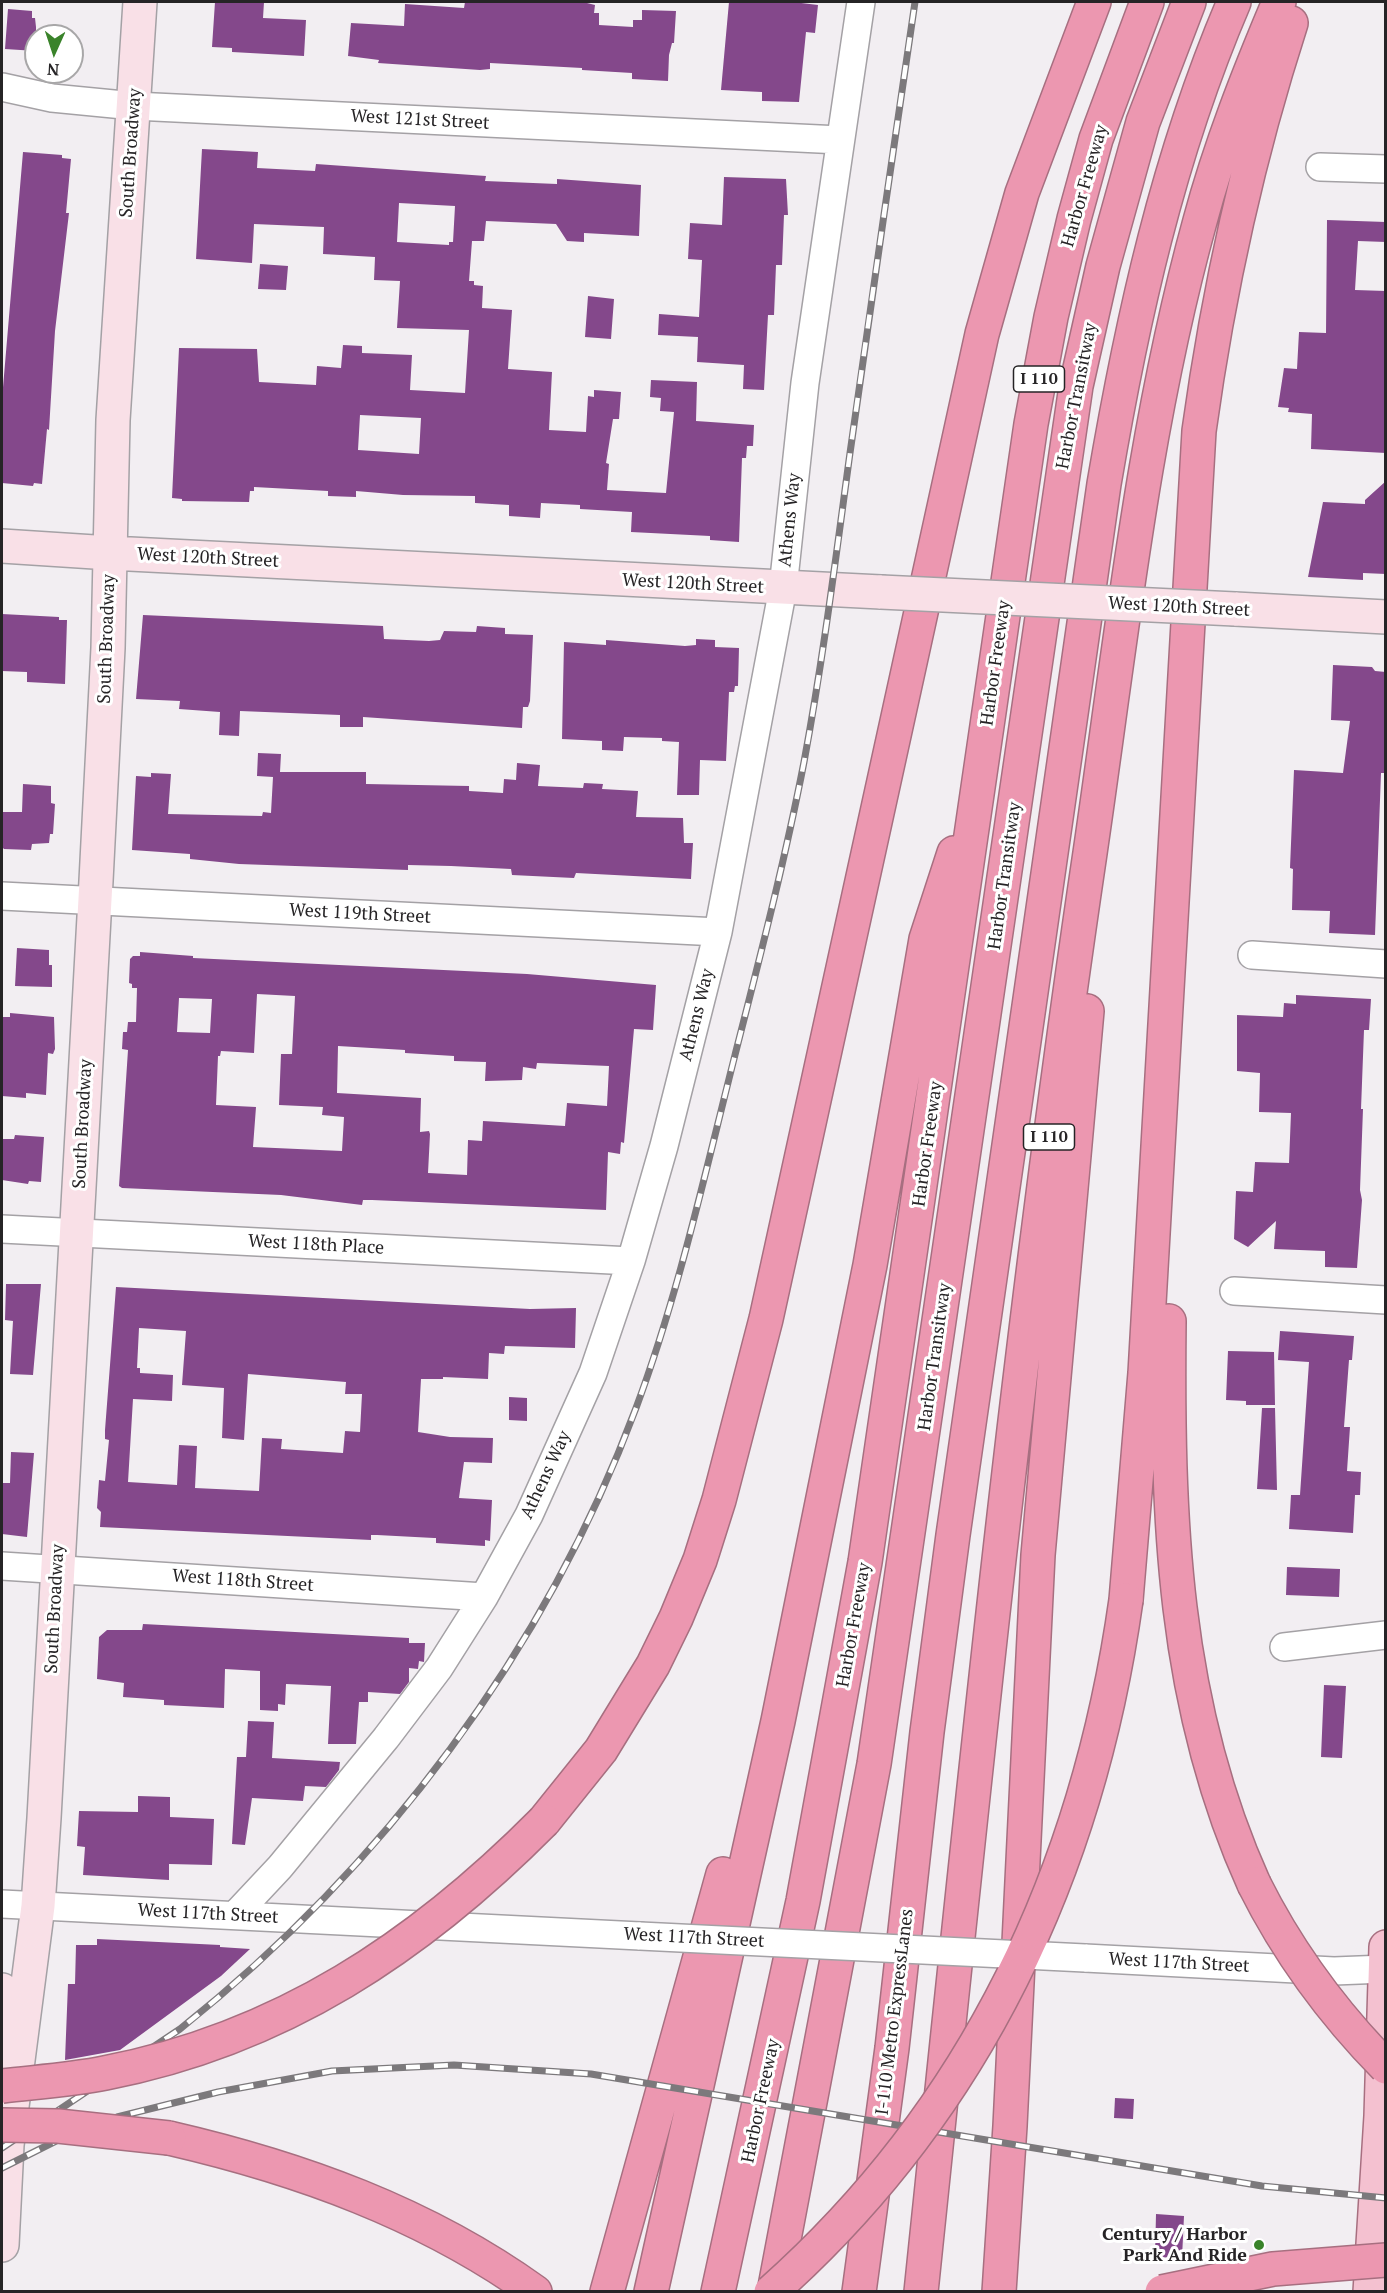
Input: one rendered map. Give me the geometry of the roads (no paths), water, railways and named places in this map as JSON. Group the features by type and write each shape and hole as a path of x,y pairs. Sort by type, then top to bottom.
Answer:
{"highway":[{"path":"10,2072 80,2077 138,2066 203,2047 300,2007 369,1968 431,1924 472,1890 544,1821 600,1750 653,1665 700,1560 719,1500 766,1319 982,334 1022,193 1094,2"},
{"name":"Harbor Freeway","path":"718,2292 801,1912 851,1646 903,1316 1031,424 1051,317 1096,139 1147,2"},
{"name":"Harbor Transitway","path":"772,2292 874,1764 1076,387 1103,266 1143,122 1189,2"},
{"name":"I-110 Metro ExpressLanes","path":"859,2292 892,2048 927,1732 987,1289 1117,406 1159,218 1193,108 1234,2"},
{"name":"I 110","path":"921,2292 1025,1326 1058,1072 1136,537 1178,309 1200,219 1230,124 1279,2"},
{"path":"772,2292 845,2218 915,2135 967,2058 1016,1971 1056,1881 1087,1793 1110,1696 1126,1600 1140,1454 1195,486 1210,351 1268,96 1298,2"},
{"path":"999,2292 1010,2126 1024,1805 1040,1523 1117,665"},
{"path":"651,2292 778,1721 870,1264 926,939 980,769"},
{"path":"1173,877 1168,1426 1173,1547 1184,1635 1205,1747 1224,1812 1254,1884 1283,1939 1320,1992 1386,2067"},
{"path":"607,2292 805,1580"},
{"path":"2,2125 67,2126 169,2138 245,2156 316,2178 376,2202 475,2252 535,2292"},
{"path":"1162,2292 1273,2269 1386,2260"}],"main road":[{"name":"South Broadway","path":"2,2245 10,2072 38,1906 95,901 114,409 140,2"},
{"name":"West 120th Street","path":"2,546 110,554 1386,617"},
{"path":"1370,2292 1381,2116 1386,1947"},
{"path":"2,1990 10,2072"}],"street":[{"name":"Athens Way","path":"235,1915 287,1858 440,1668 483,1597 529,1515 593,1373 630,1260 664,1146 718,933 783,588 805,383 861,2"},
{"name":"West 121st Street","path":"2,87 52,98 134,106 840,141"},
{"path":"1320,167 1386,169"},
{"name":"West 119th Street","path":"2,896 718,933"},
{"path":"1252,955 1386,964"},
{"name":"West 118th Place","path":"2,1230 630,1260"},
{"path":"1234,1291 1386,1300"},
{"name":"West 118th Street","path":"2,1566 483,1597"},
{"path":"1284,1647 1386,1635"},
{"name":"West 117th Street","path":"2,1904 1334,1971 1385,1969"}],"railway":[{"path":"2,2148 180,2029 254,1966 324,1898 389,1826 450,1749 505,1669 555,1585 599,1498 636,1408 678,1277 763,945 797,799 823,647 915,2"},
{"path":"2,2168 66,2136 117,2117 218,2092 332,2071 454,2065 591,2074 1262,2186 1386,2198"}],"place":[{"name":"Century / Harbor Park And Ride","path":"1259,2245"}]}
